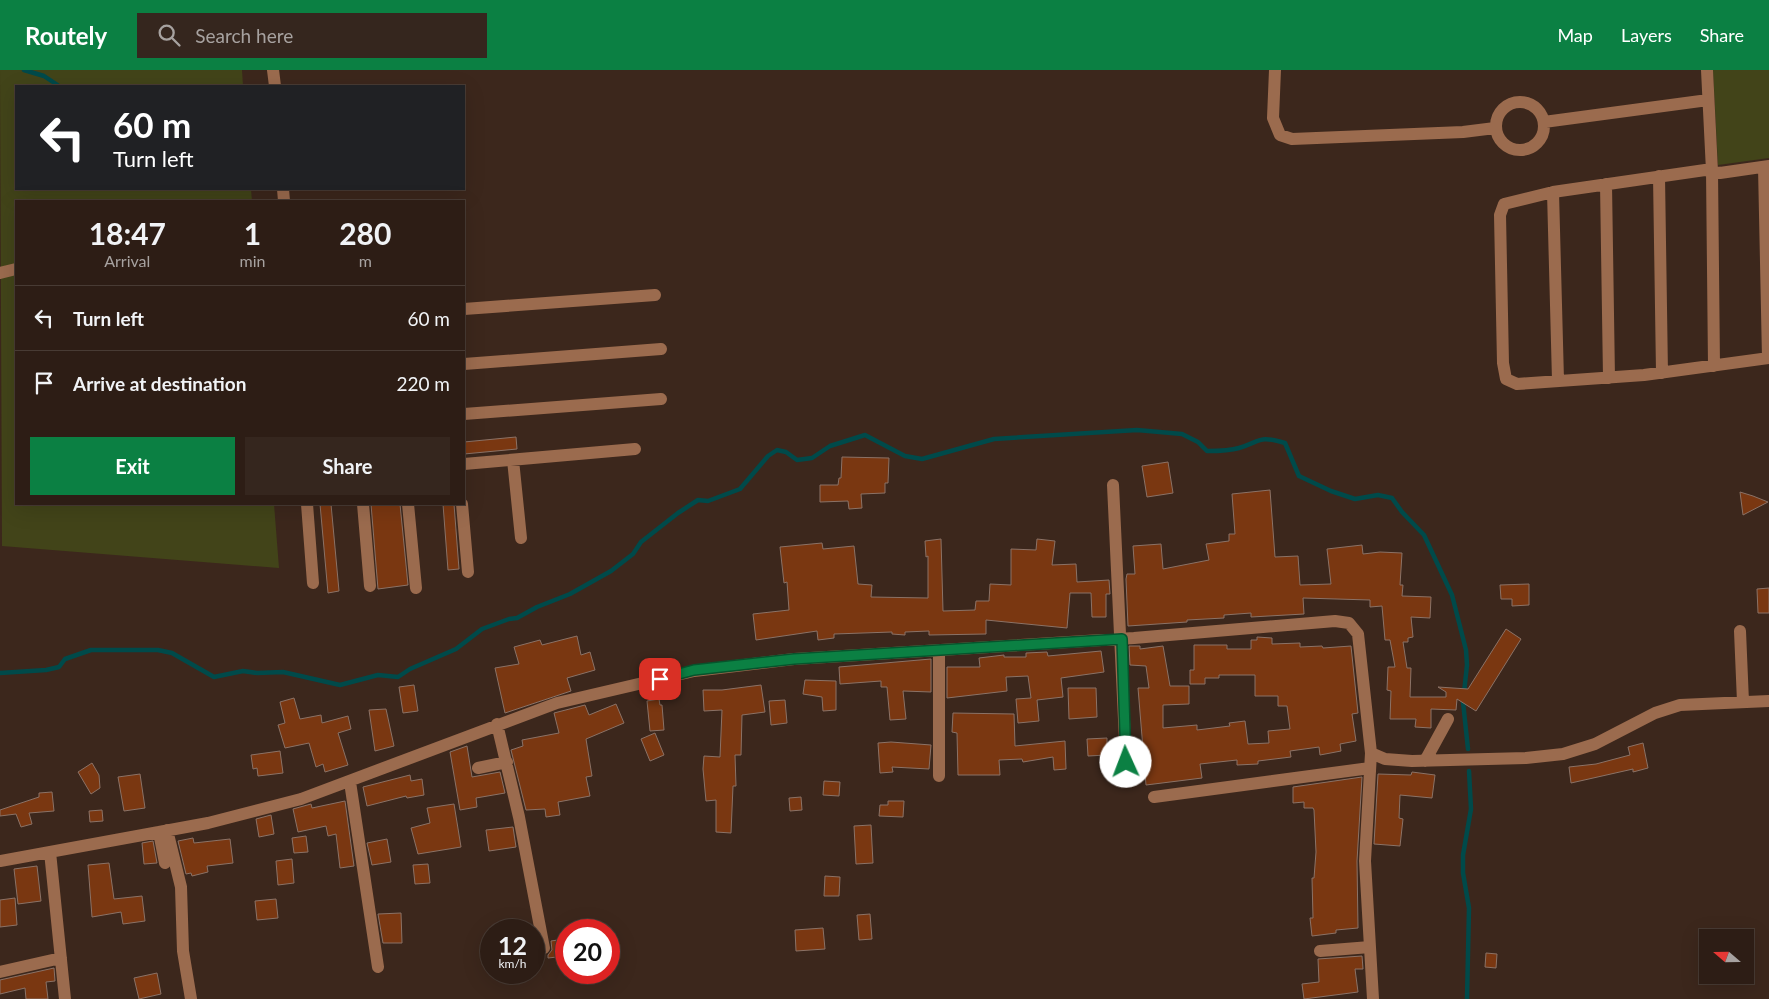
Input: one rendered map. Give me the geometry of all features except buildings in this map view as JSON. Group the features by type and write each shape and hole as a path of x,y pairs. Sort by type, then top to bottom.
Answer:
{"street":[{"path":"273,70 275,85"},
{"path":"1275,70 1273,118 1280,136 1292,139 1463,132 1495,128"},
{"path":"1707,70 1712,171 1714,366"},
{"path":"1544,122 1708,100"},
{"path":"1514,103 1527,103 1533,106 1542,116 1544,122 1544,130 1537,144 1522,151 1507,147 1501,142 1495,128 1502,109 1514,103"},
{"path":"1766,166 1768,358 1609,378 1517,384 1506,380 1503,363 1500,215 1504,204 1553,192 1659,176 1705,170 1712,171 1720,173 1766,166"},
{"path":"1659,176 1662,372"},
{"path":"1606,184 1609,378"},
{"path":"1553,192 1558,380"},
{"path":"0,273 15,268"},
{"path":"465,309 655,295"},
{"path":"465,364 661,348"},
{"path":"465,414 661,398"},
{"path":"465,464 635,449"},
{"path":"513,460 521,538"},
{"path":"1113,485 1122,639 1126,762"},
{"path":"307,505 313,583"},
{"path":"363,505 370,586"},
{"path":"408,505 416,588"},
{"path":"462,505 468,572"},
{"path":"0,861 208,823 302,799 557,703 694,670 794,659 1122,639 1335,621 1349,623 1358,634 1371,753 1365,861 1372,997"},
{"path":"1740,631 1743,702"},
{"path":"939,776 940,650"},
{"path":"1371,753 1385,759 1425,761 1526,758 1563,754 1595,744 1655,713 1680,705 1769,701"},
{"path":"1425,761 1448,719"},
{"path":"497,724 507,762 538,919"},
{"path":"478,768 507,762"},
{"path":"1154,797 1370,768"},
{"path":"350,782 378,967"},
{"path":"163,831 164,863"},
{"path":"163,831 180,887 183,951 191,999"},
{"path":"50,852 65,999"},
{"path":"1320,951 1370,947"},
{"path":"0,972 61,958"}],"green space":[{"path":"0,70 242,70 243,85 15,85 15,190 251,190 252,200 15,200 15,505 274,505 279,568 2,546"},
{"path":"1713,70 1769,70 1769,158 1718,165"}],"waterway":[{"path":"24,70 44,76 58,85"},
{"path":"0,673 46,670 59,667 65,659 91,650 158,650 172,653 214,677 243,671 257,673 283,672 340,685 378,675 398,677 410,669 456,649 482,629 517,618 537,607 570,594 611,571 633,554 641,542 698,500 708,501 740,489 768,456 777,450 786,452 797,460 812,458 830,446 865,435 905,456 922,459 994,439 1137,430 1182,434 1198,442 1207,451 1235,449 1260,440 1270,439 1285,443 1299,476 1331,491 1355,499 1378,495 1392,498 1402,512 1424,535 1452,595 1466,650 1467,665 1463,702 1468,749"},
{"path":"1467,999 1469,908 1463,873 1463,855 1471,809 1469,771"}],"route":[{"path":"660,679 694,670 794,659 1122,639 1126,762"}]}
